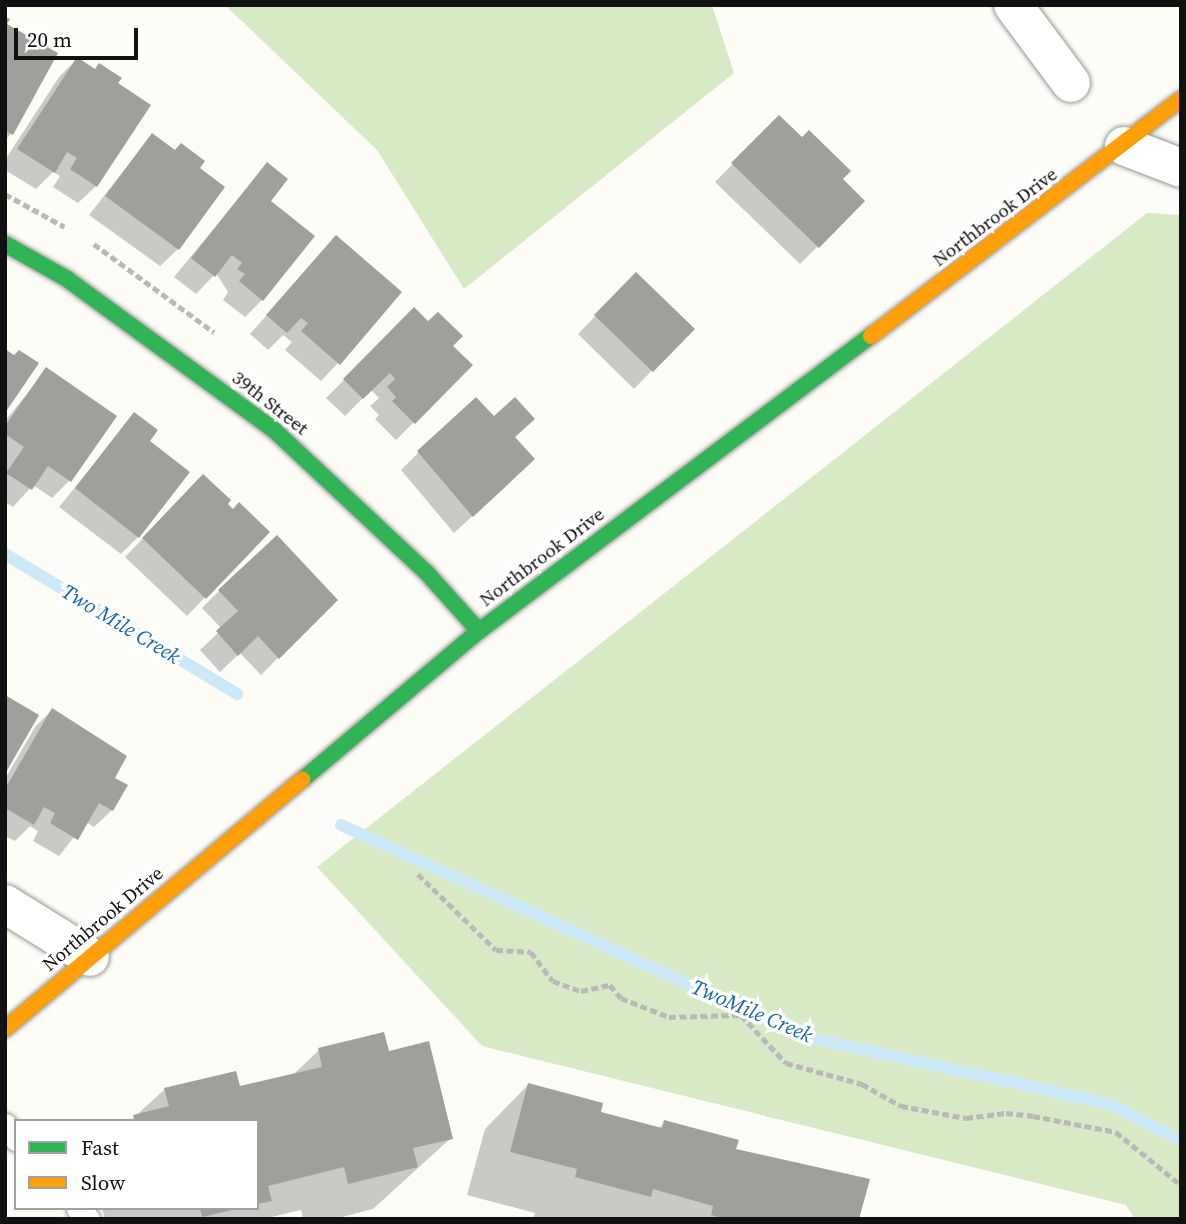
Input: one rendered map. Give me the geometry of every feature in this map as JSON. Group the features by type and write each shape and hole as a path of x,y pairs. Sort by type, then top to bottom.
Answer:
{"street":[{"path":"1013,5 1071,83"},
{"name":"Northbrook Drive","path":"5,1029 479,631 1124,146 1181,99"},
{"path":"1124,146 1181,168"},
{"name":"39th Street","path":"5,244 67,279 273,429 426,572 479,631"},
{"path":"5,904 90,957"}],"path":[{"path":"418,874 496,950 531,952 553,981 581,991 610,985 621,998 669,1017 741,1015 786,1063 862,1084 901,1106 966,1118 1006,1113 1033,1116 1116,1132 1181,1185"}],"green space":[{"path":"225,5 712,5 734,73 464,289 377,150"},
{"path":"1147,213 1181,215 1181,1219 1135,1219 1126,1205 482,1046 317,867"}],"building":[{"path":"5,17 10,19 7,24 58,53 13,135 5,130"},
{"path":"77,57 95,69 99,63 122,78 118,83 151,105 97,187 70,169 77,158 67,152 55,173 17,149"},
{"path":"779,115 802,137 809,130 851,171 843,179 865,201 819,248 731,163"},
{"path":"152,133 175,150 181,143 205,161 200,168 225,187 179,250 105,196"},
{"path":"267,162 288,179 271,201 315,236 263,301 239,281 245,274 237,269 242,263 232,255 215,277 191,258"},
{"path":"336,235 402,292 340,365 301,331 308,323 301,318 287,333 266,315"},
{"path":"636,272 695,329 653,372 594,315"},
{"path":"414,307 428,321 438,312 463,336 453,346 473,365 415,424 392,401 396,397 387,387 395,379 390,373 363,399 343,379"},
{"path":"5,349 14,355 19,350 39,363 5,413"},
{"path":"46,367 117,416 71,482 48,466 32,490 6,473 24,447 5,434 5,426"},
{"path":"476,397 494,416 515,397 535,419 515,437 535,459 473,517 417,451"},
{"path":"134,412 158,430 150,441 190,472 139,538 75,488"},
{"path":"203,474 231,500 228,504 233,509 239,502 270,532 206,599 142,538"},
{"path":"277,535 338,600 279,659 258,636 238,656 216,631 238,611 218,590"},
{"path":"5,695 39,715 5,774"},
{"path":"52,708 127,756 115,778 128,785 113,811 99,803 78,840 50,823 55,813 44,807 34,825 5,808 5,789"},
{"path":"384,1032 389,1051 429,1041 453,1139 413,1148 418,1167 348,1184 344,1167 268,1186 272,1201 259,1204 259,1119 134,1119 133,1115 169,1106 164,1088 236,1071 240,1086 322,1067 318,1048"},
{"path":"528,1083 603,1103 601,1112 662,1128 664,1120 739,1140 736,1149 870,1179 859,1219 726,1219 711,1215 713,1206 653,1189 651,1197 575,1177 577,1169 510,1152"},
{"path":"200,1210 232,1210 202,1217"}],"waterway":[{"name":"Two Mile Creek","path":"5,554 237,694"},
{"name":"TwoMile Creek","path":"341,825 801,1036 1110,1104 1181,1141"}],"traffic: fast":[{"path":"5,244 67,279 273,429 426,572 479,631"},
{"path":"302,780 479,631 871,336"}],"traffic: slow":[{"path":"871,336 1181,99"},
{"path":"5,1029 302,780"}]}
